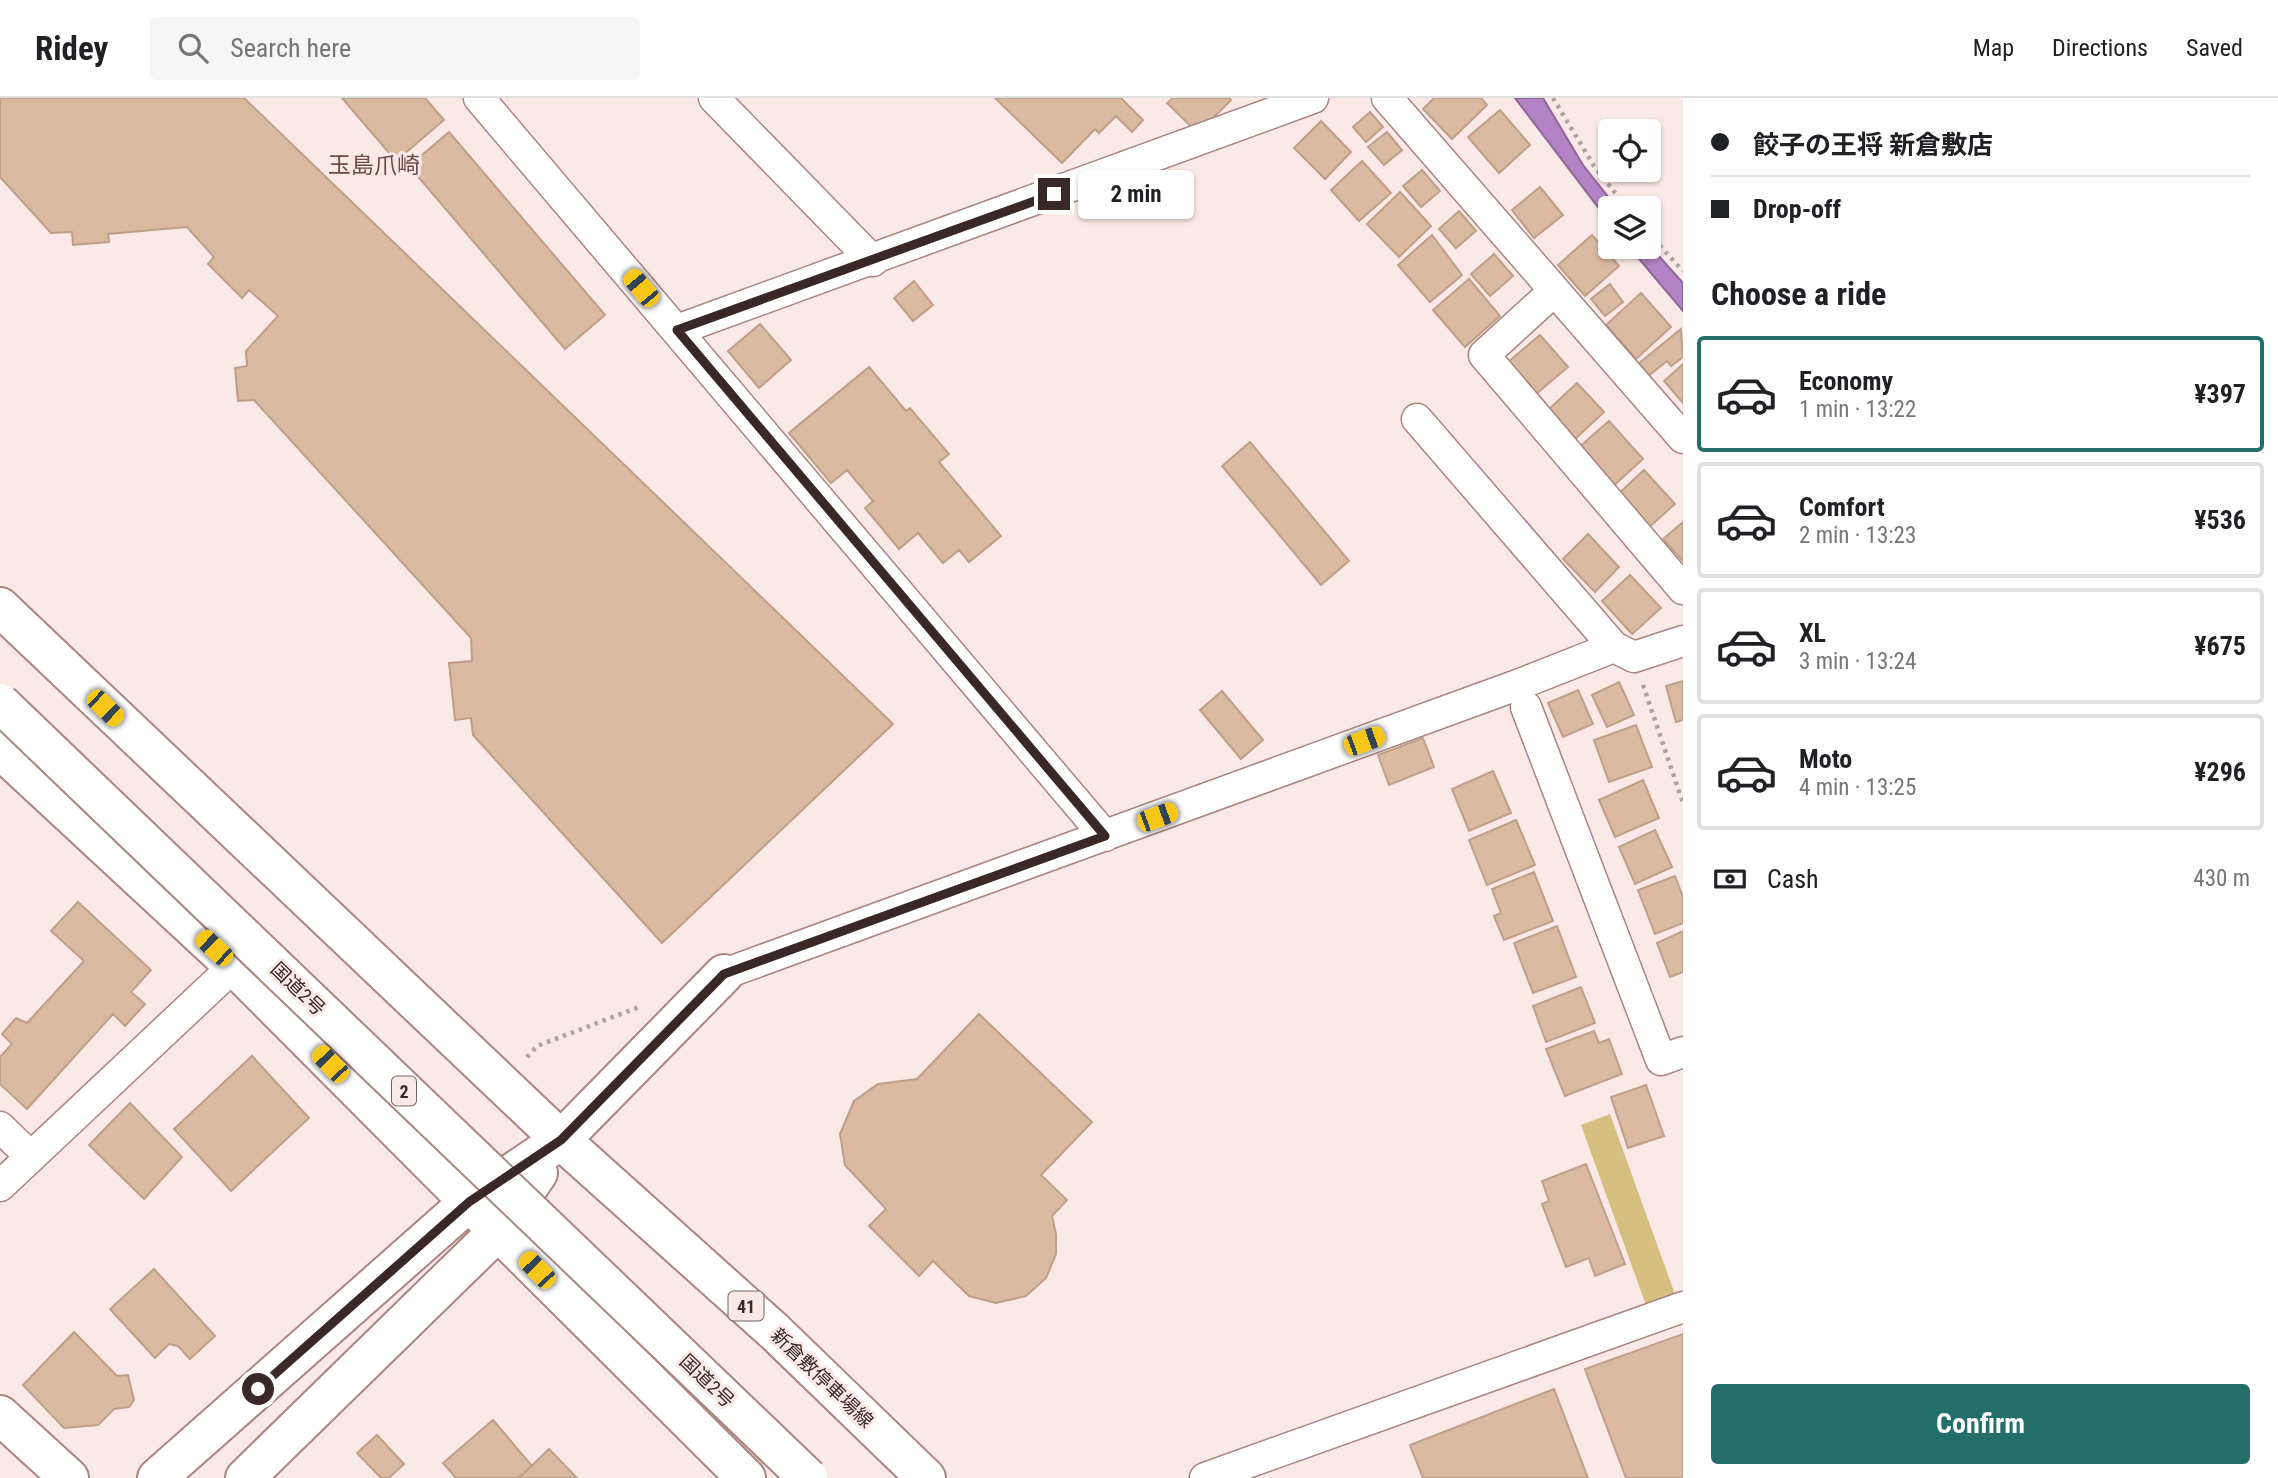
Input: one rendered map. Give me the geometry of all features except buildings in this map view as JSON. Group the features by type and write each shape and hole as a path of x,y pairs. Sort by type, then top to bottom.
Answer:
{"main road":[{"name":"新倉敷停車場線","path":"0,607 561,1140 775,1332 926,1478"},
{"name":"国道2号","path":"0,703 808,1478"},
{"path":"0,749 234,966 499,1230 738,1475"},
{"path":"245,1478 499,1230 561,1140 724,974"},
{"path":"157,1478 469,1202 561,1140"},
{"path":"0,1415 69,1478"}],"street":[{"path":"479,98 1105,836"},
{"path":"714,98 873,261"},
{"path":"1387,98 1553,292 1683,438"},
{"path":"677,330 873,261 1293,101"},
{"path":"1553,292 1484,355 1683,589"},
{"path":"1417,419 1624,652"},
{"path":"724,974 1521,684 1624,652 1683,641"},
{"path":"1526,707 1661,1060 1683,1052"},
{"path":"0,1186 234,966"},
{"path":"0,1128 31,1157"},
{"path":"1205,1478 1683,1307"}],"path":[{"path":"1553,98 1594,166 1618,196"},
{"path":"1661,247 1683,271"},
{"path":"1624,652 1683,803"},
{"path":"525,1060 537,1046 644,1005"}],"shaded area":[{"path":"1515,98 1543,98 1583,165 1608,196 1598,196 1598,207"},
{"path":"1661,258 1683,283 1683,311 1639,259"},
{"path":"1610,1114 1676,1297 1647,1308 1581,1125"}],"district":[{"name":"玉島爪崎","path":"374,165"}],"route":[{"path":"258,1389 469,1202 561,1140 724,974 1105,836 677,330 1054,194"}]}
